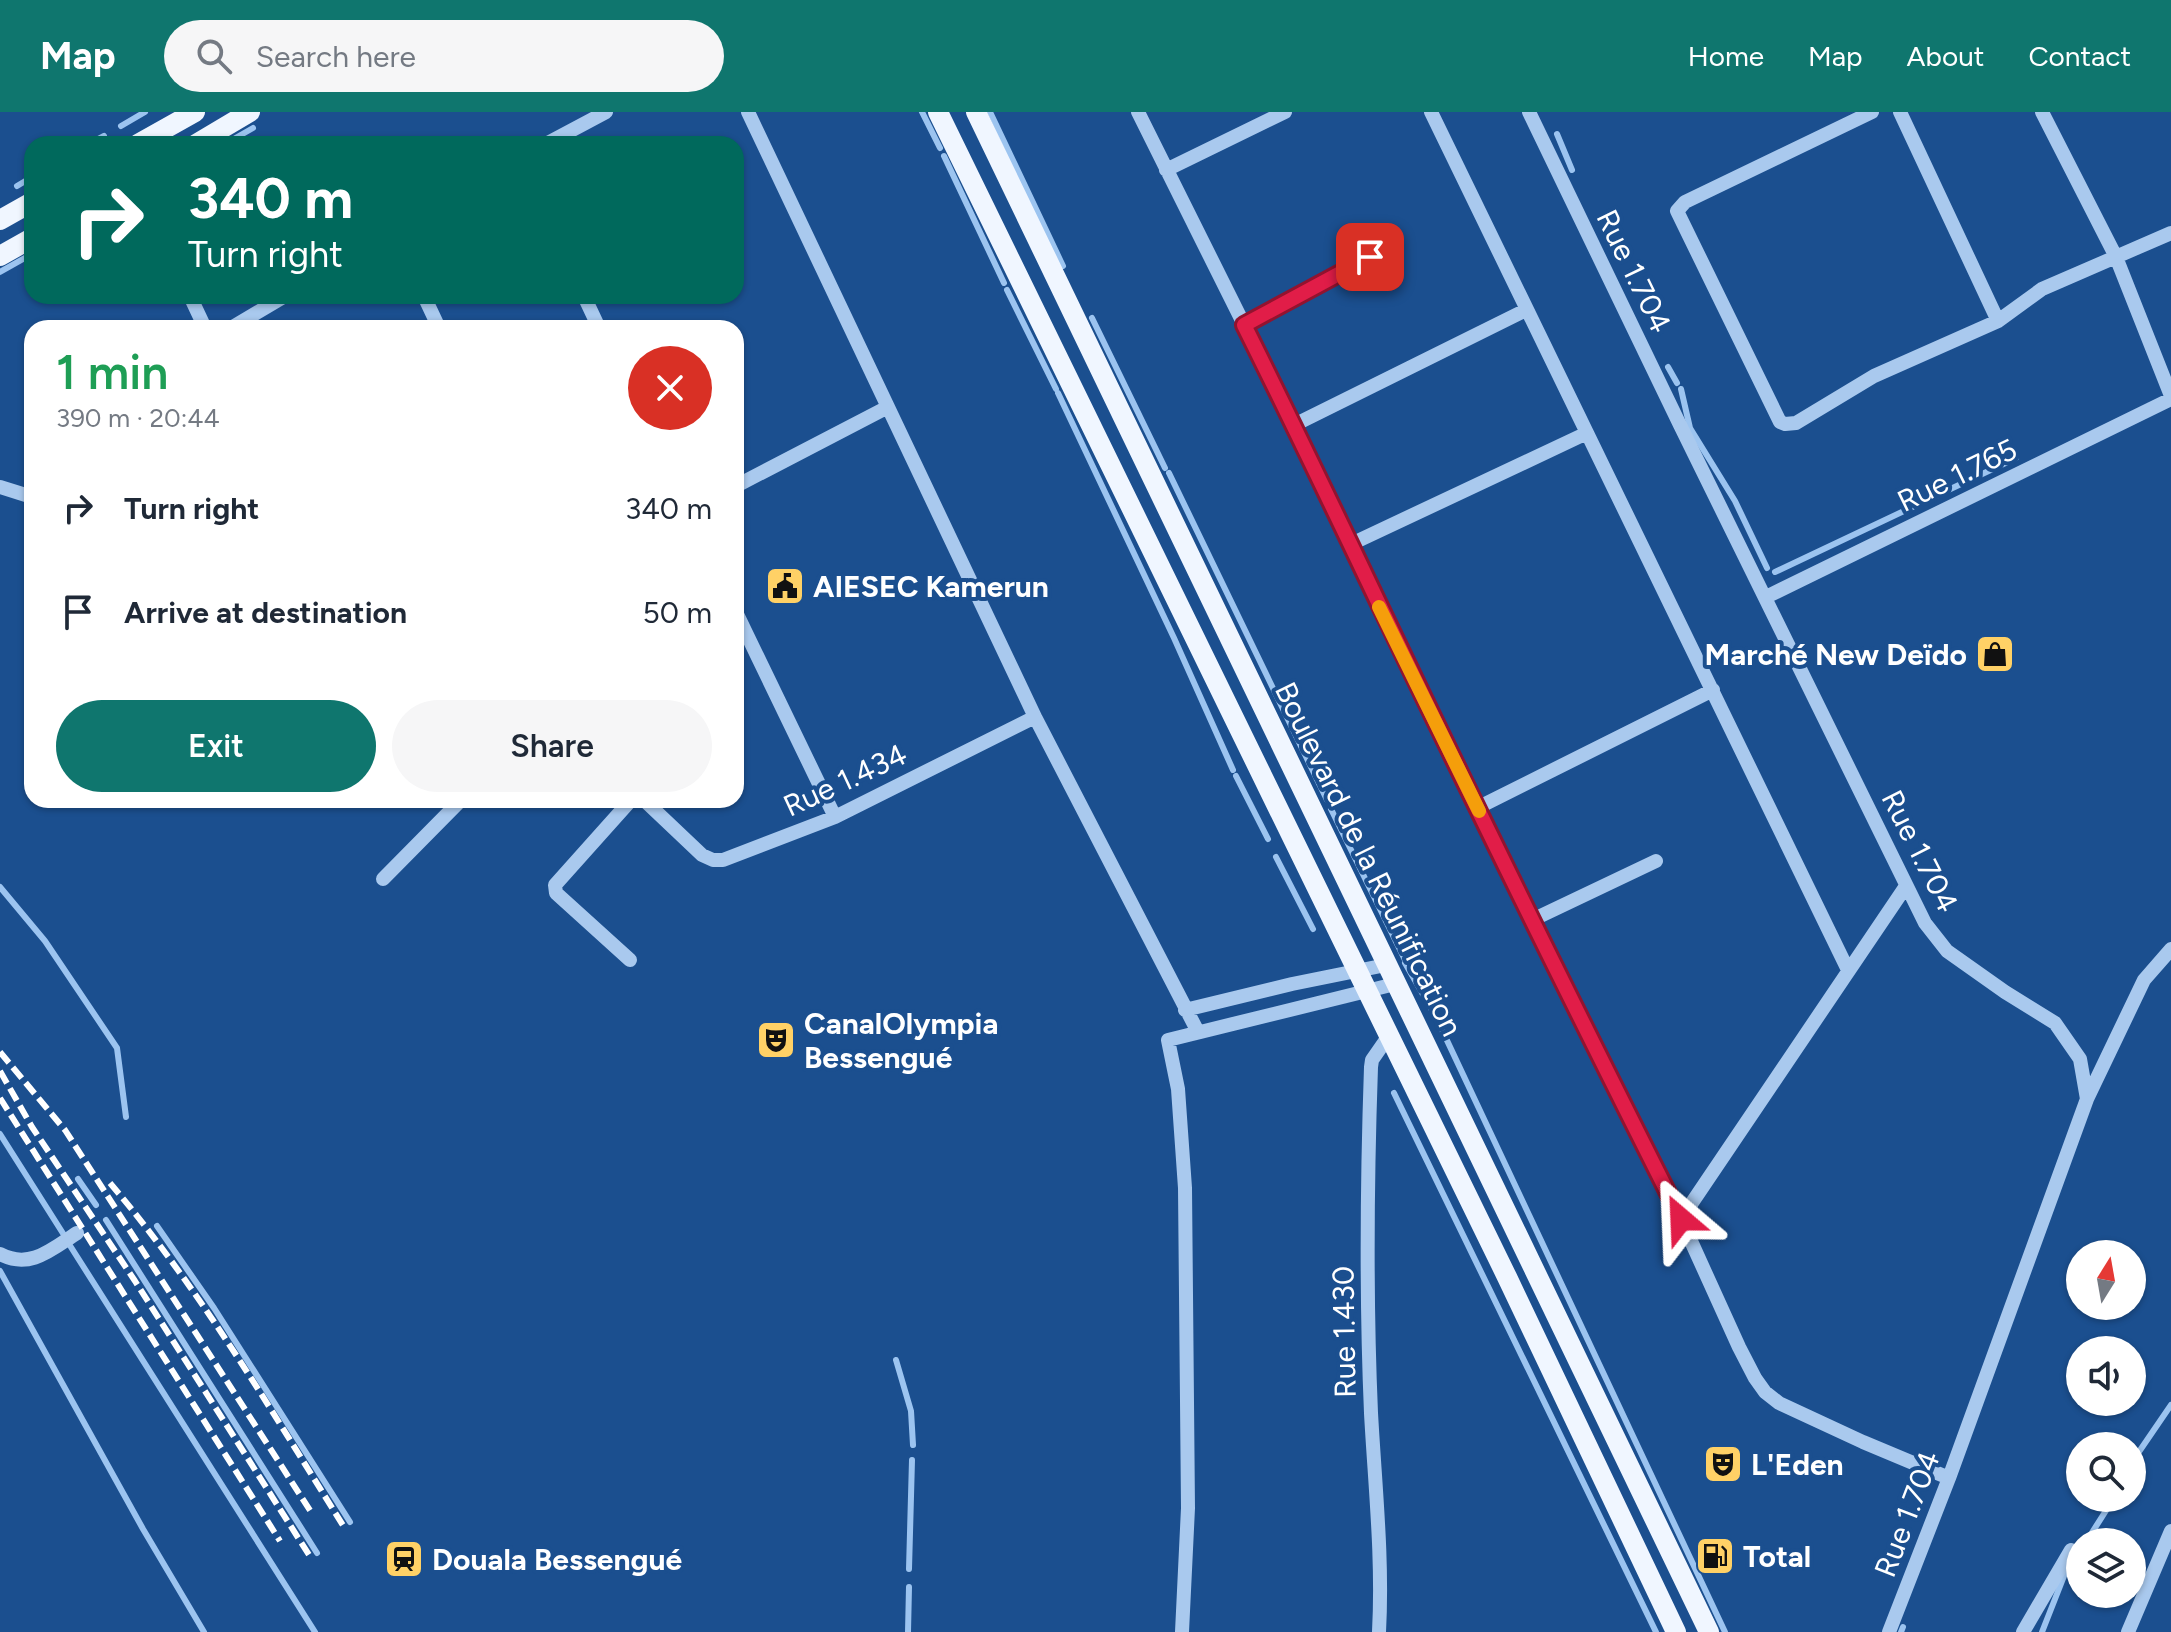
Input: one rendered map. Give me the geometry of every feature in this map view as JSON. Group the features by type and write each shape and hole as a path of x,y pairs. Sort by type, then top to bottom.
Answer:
{"main road":[{"path":"152,136 195,112"},
{"path":"210,136 250,112"},
{"path":"938,112 1507,1277 1676,1632"},
{"name":"Boulevard de la Réunification","path":"976,112 1709,1632"},
{"path":"0,220 24,206"},
{"path":"0,256 24,242"}],"street":[{"path":"561,136 606,112"},
{"path":"748,112 1035,717 1198,1032"},
{"path":"1138,112 1681,1219 1755,1378 1765,1392 1779,1403 1949,1478"},
{"path":"1166,170 1285,112"},
{"path":"1431,112 1848,970"},
{"name":"Rue 1.704","path":"1529,112 1925,923 1947,951 2055,1023 2080,1059 2087,1099 1949,1478 1889,1632"},
{"path":"1872,112 1685,202 1677,211 1780,422 1796,423 1874,376 1998,321 2042,289 2171,233"},
{"path":"1900,112 1998,321"},
{"path":"2042,112 2116,257 2171,397"},
{"path":"1244,325 1370,257"},
{"path":"244,320 272,304"},
{"path":"1294,425 1526,310"},
{"name":"Rue 1.765","path":"1766,597 2171,397"},
{"path":"744,482 888,407"},
{"path":"1349,545 1587,433"},
{"path":"0,487 24,494"},
{"path":"744,628 835,817"},
{"path":"1477,808 1713,690"},
{"name":"Rue 1.434","path":"652,808 702,855 723,860 835,817 1035,717"},
{"path":"383,879 453,808"},
{"path":"624,808 555,885 556,893 630,960"},
{"path":"1532,920 1656,861"},
{"path":"1681,1219 1906,886"},
{"path":"2087,1099 2144,980 2171,949"},
{"path":"1185,1010 1386,965"},
{"path":"1182,1632 1188,1508 1185,1188 1178,1089 1168,1040 1395,984"},
{"name":"Rue 1.430","path":"1379,1632 1381,1561 1370,1357 1368,1154 1372,1060 1388,1037"},
{"path":"0,1254 20,1261 36,1258 77,1233"},
{"path":"2128,1632 2171,1531"},
{"path":"2023,1632 2066,1559"}],"waterway":[{"path":"121,126 145,112"},
{"path":"922,112 940,148"},
{"path":"990,112 1063,266"},
{"path":"239,136 253,128"},
{"path":"1557,134 1572,170"},
{"path":"944,156 1004,283"},
{"path":"17,186 24,182"},
{"path":"0,272 24,258"},
{"path":"1007,290 1056,389"},
{"path":"1092,318 1165,468"},
{"path":"1668,367 1677,383"},
{"path":"1681,389 1690,428 1735,501 1767,568"},
{"path":"1058,393 1233,770"},
{"path":"1775,572 2016,458"},
{"path":"1169,473 1327,800"},
{"path":"1236,776 1268,839"},
{"path":"1331,809 1405,960"},
{"path":"1276,857 1313,929"},
{"path":"0,887 45,941 117,1048 126,1117"},
{"path":"1405,963 1436,1017 1725,1632"},
{"path":"1394,1093 1656,1632"},
{"path":"0,1134 64,1235"},
{"path":"78,1179 96,1205"},
{"path":"106,1220 317,1553"},
{"path":"157,1226 214,1308 350,1522"},
{"path":"69,1244 315,1632"},
{"path":"0,1271 143,1529 204,1632"},
{"path":"896,1360 911,1411 913,1445"},
{"path":"2146,1442 2171,1405"},
{"path":"909,1569 912,1460"},
{"path":"2095,1528 2105,1512"},
{"path":"2042,1632 2066,1571"},
{"path":"908,1632 909,1587"},
{"path":"1901,1632 1903,1627"}],"railway":[{"path":"0,1052 65,1130 313,1515"},
{"path":"0,1071 32,1127 135,1281 311,1558"},
{"path":"0,1098 280,1541"},
{"path":"110,1183 204,1308 344,1527"}],"slow traffic":[{"path":"1379,607 1479,811"}],"place":[{"name":"AIESEC Kamerun","path":"785,586"},
{"name":"Marché New Deïdo","path":"1995,654"},
{"name":"CanalOlympia Bessengué","path":"776,1040"},
{"name":"L'Eden","path":"1723,1464"},
{"name":"Total","path":"1715,1556"},
{"name":"Douala Bessengué","path":"404,1559"}],"route":[{"path":"1370,257 1244,325 1477,808 1681,1219"}]}
